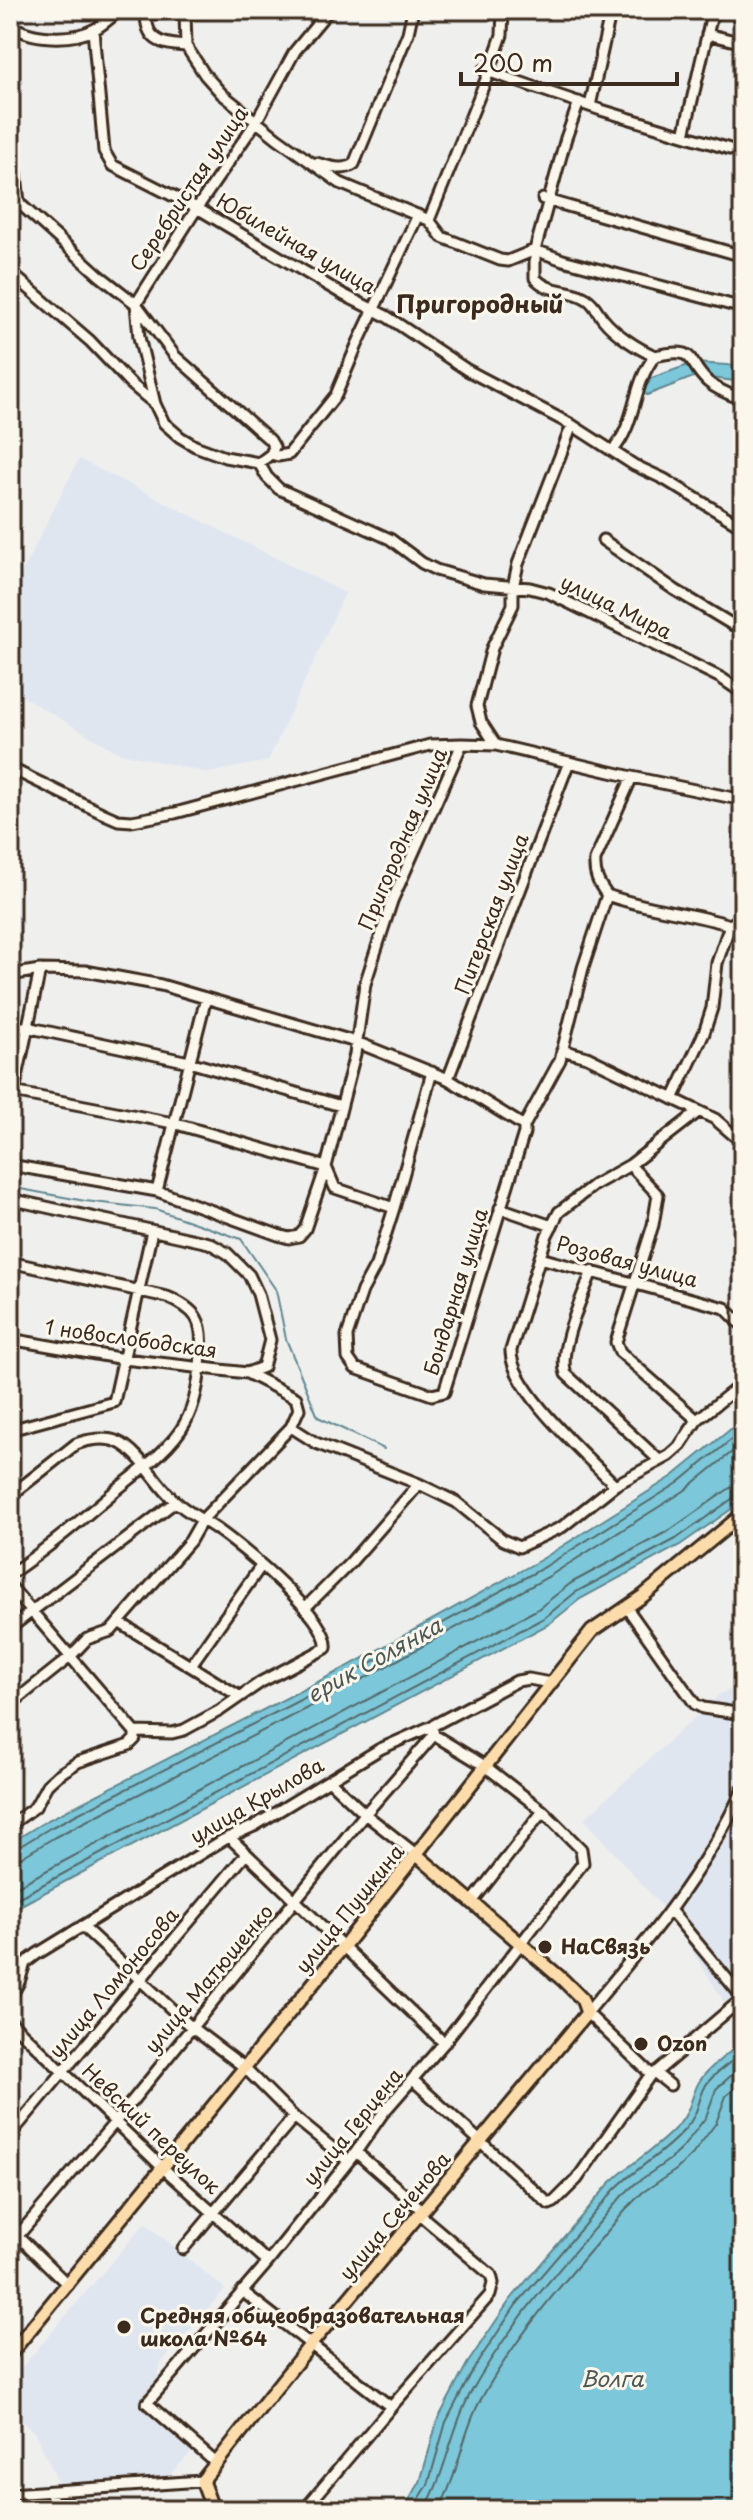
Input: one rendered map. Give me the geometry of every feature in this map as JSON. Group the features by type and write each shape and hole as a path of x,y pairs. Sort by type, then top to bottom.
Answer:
{"main road":[{"name":"улица Пушкина","path":"10,2354 343,1947 592,1631 627,1608 743,1514"},
{"path":"417,1855 582,1999 587,2013"},
{"name":"улица Сеченова","path":"202,2481 311,2344 587,2013"},
{"path":"202,2481 213,2510"}],"street":[{"path":"10,41 12,26 29,35 49,37 93,30 120,10"},
{"path":"186,46 166,45 157,40 147,24 145,12 243,10"},
{"name":"Серебристая улица","path":"155,404 139,337 136,304 256,122 295,51 329,10"},
{"path":"309,161 339,168 354,164 408,33 413,10"},
{"path":"429,220 502,35 503,10"},
{"path":"590,106 611,10"},
{"path":"684,135 707,34 706,12 729,10"},
{"path":"185,13 186,46 222,94 340,183 429,220 442,237 500,260 508,261 535,250 743,308"},
{"name":"Юбилейная улица","path":"93,30 104,151 112,165 197,208 375,310 467,370 572,425 634,465 664,479 743,527"},
{"path":"707,34 743,43"},
{"path":"487,71 743,153"},
{"path":"579,102 546,200 535,250 534,272 540,283 549,289 590,301 605,321 645,352 655,356 669,353 691,357 707,381 743,400"},
{"path":"10,116 19,203 136,304 175,356 270,440 274,447 271,454 259,463 225,457 180,437 164,423 155,404 90,341 10,272"},
{"path":"546,200 743,256"},
{"path":"271,454 285,456 293,450 336,395 418,215"},
{"path":"613,450 629,428 639,385 655,356"},
{"path":"496,745 481,722 477,706 492,648 513,605 518,564 572,425"},
{"name":"улица Мира","path":"259,463 279,489 390,539 436,570 484,584 549,593 721,678 743,693"},
{"path":"603,540 675,590 743,631"},
{"name":"Пригородная улица","path":"157,1191 289,1238 299,1236 305,1229 326,1167 355,1054 363,991 390,906 462,744"},
{"path":"10,768 118,820 132,821 175,813 430,745 496,745 743,800"},
{"name":"Питерская улица","path":"448,1079 569,762"},
{"path":"632,777 595,860 597,882 607,895 634,905 695,914 730,925"},
{"name":"Бондарная улица","path":"394,1208 376,1265 362,1291 347,1336 348,1358 355,1368 432,1395 444,1392 524,1126 560,1060 583,968 607,895"},
{"path":"673,1099 704,1033 712,1008 717,963 730,925 743,920"},
{"path":"10,975 40,970 85,971 161,985 356,1042 448,1079 524,1126"},
{"path":"10,1110 40,970"},
{"path":"10,1165 157,1191 206,998"},
{"path":"10,1027 26,1027 189,1062 341,1106"},
{"path":"562,1050 587,1057 715,1119 743,1143"},
{"path":"12,1094 173,1123 326,1167 335,1188 394,1208 432,1072"},
{"path":"615,1485 530,1396 512,1363 511,1350 540,1258 559,1212 594,1185 630,1165 698,1112"},
{"path":"630,1165 658,1195 653,1225 636,1283 616,1336 617,1347 697,1420"},
{"path":"10,1199 209,1243 227,1253 249,1275 258,1294 270,1340 263,1367 247,1373"},
{"path":"500,1208 552,1226"},
{"path":"10,1430 113,1403 152,1231"},
{"name":"Розовая улица","path":"540,1258 725,1308 743,1326"},
{"path":"10,1262 177,1301 198,1318 203,1332 200,1367 186,1422 178,1433 145,1467 37,1556 10,1574"},
{"path":"592,1271 565,1351 563,1367 566,1374 660,1461"},
{"name":"1 новослободская","path":"10,1339 124,1359 247,1373 296,1398 299,1409 291,1427"},
{"path":"10,1705 70,1657 87,1639 111,1631 120,1623 190,1541 202,1520 291,1427 316,1443 456,1502 503,1540 519,1547 562,1527 615,1485 669,1456 697,1420 743,1383"},
{"path":"10,1496 76,1444 88,1440 123,1444 175,1502 216,1528 306,1607 325,1634 326,1648 184,1730 172,1733 135,1732"},
{"path":"306,1607 351,1562 419,1484"},
{"path":"10,1628 175,1502"},
{"path":"191,1665 261,1566"},
{"path":"10,1586 135,1732 135,1739 129,1745 78,1762 58,1775 47,1785 35,1807 10,1825"},
{"path":"627,1608 695,1704 743,1714"},
{"path":"120,1623 239,1696"},
{"name":"улица Крылова","path":"10,1998 25,1963 37,1954 229,1837 254,1826 380,1749 433,1731 523,1679 550,1683"},
{"path":"433,1731 543,1811 472,1902"},
{"name":"улица Матюшенко","path":"10,2245 14,2232 116,2121 433,1731"},
{"path":"330,1781 365,1814 417,1855"},
{"path":"670,2085 653,2074 587,2013 670,1910 740,1803 743,1789"},
{"name":"улица Герцена","path":"216,2463 147,2403 268,2262 580,1867 584,1858 581,1849 543,1811"},
{"path":"229,1837 444,2043"},
{"name":"улица Ломоносова","path":"10,2135 246,1854"},
{"path":"414,2081 549,2204 554,2202 577,2179 653,2074 743,1998 670,1910"},
{"path":"82,1926 191,2027 244,2067 294,2117 348,2161"},
{"name":"Невский переулок","path":"10,2021 162,2167 268,2262"},
{"path":"183,2249 294,2117"},
{"path":"304,2510 490,2295 493,2279 356,2152"},
{"path":"14,2232 68,2285"},
{"path":"242,2291 391,2407"},
{"path":"10,2494 202,2481"},
{"path":"52,2492 52,2510"}],"shaded area":[{"path":"79,459 345,593 268,761 208,773 117,752 10,689 10,596"},
{"path":"743,1684 743,2032 670,1916 584,1819 720,1694"},
{"name":"Средняя общеобразовательная школа №64","path":"145,2223 225,2289 160,2364 158,2380 140,2400 194,2450 164,2480 60,2486 35,2433 10,2410 10,2381"}],"water":[{"path":"694,363 743,366 743,382 696,376 647,395 641,390 651,378"},
{"name":"ерик Солянка","path":"743,1419 743,1501 680,1545 580,1599 549,1624 10,1911 10,1843 46,1821 345,1668 542,1559 673,1476"},
{"name":"Волга","path":"743,2042 743,2510 403,2510 420,2482 438,2419 467,2364 510,2300 609,2184 680,2123 701,2079"}],"waterway":[{"path":"10,1187 85,1201 155,1209 241,1239 276,1290 286,1339 318,1417 384,1449"}],"place":[{"name":"НаСвязь","path":"545,1947"},
{"name":"Ozon","path":"641,2044"},
{"name":"Средняя общеобразовательная школа №64","path":"124,2327"}],"district":[{"name":"Пригородный","path":"480,305"}]}
